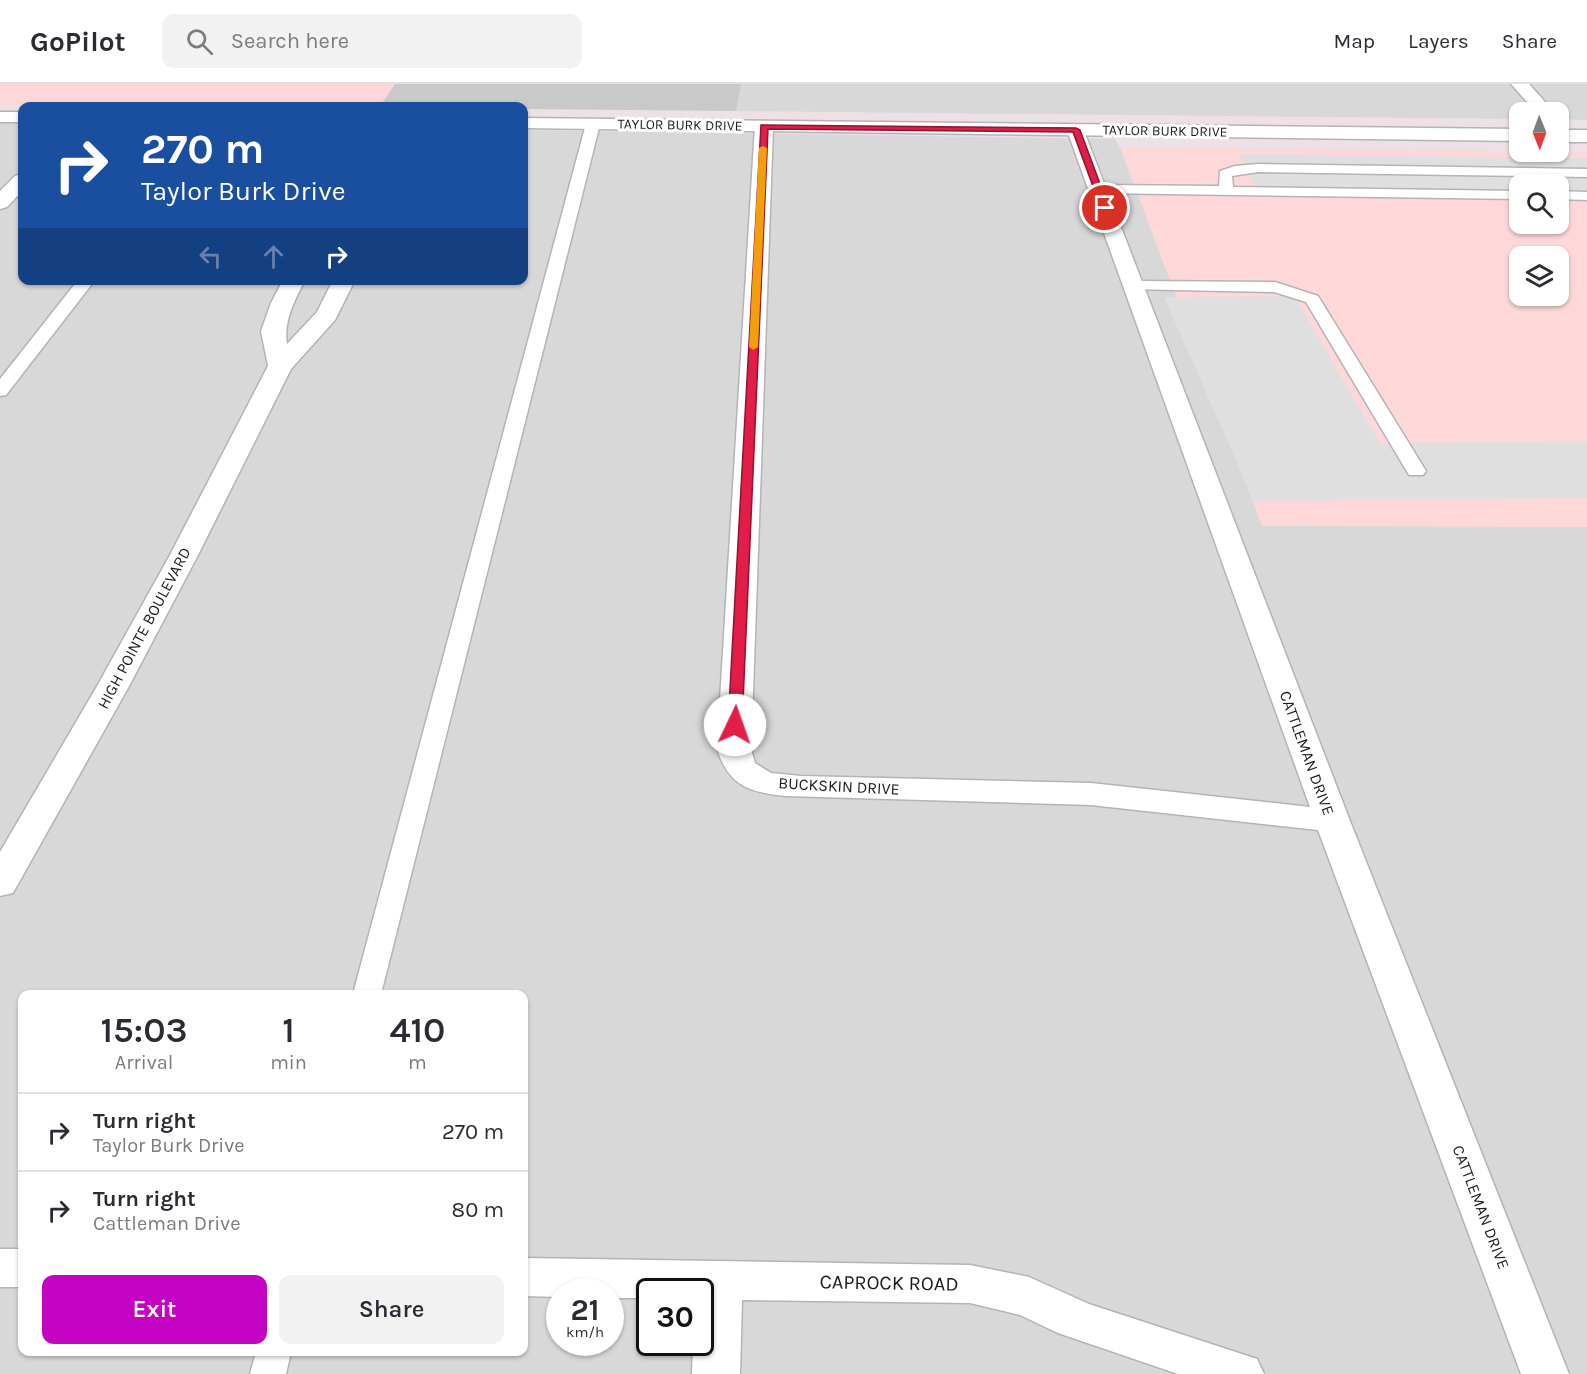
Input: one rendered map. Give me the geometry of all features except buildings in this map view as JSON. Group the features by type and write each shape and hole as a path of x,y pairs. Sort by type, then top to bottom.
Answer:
{"street":[{"path":"1520,84 1536,102"},
{"path":"0,117 18,117"},
{"name":"TAYLOR BURK DRIVE","path":"528,123 1509,135"},
{"name":"BUCKSKIN DRIVE","path":"764,126 734,749 740,766 748,775 769,783 801,787 1091,794 1332,821"},
{"name":"CATTLEMAN DRIVE","path":"1076,130 1332,821 1545,1374"},
{"path":"1569,134 1587,136"},
{"path":"0,203 18,184"},
{"path":"280,366 273,332 282,303 291,285"},
{"name":"HIGH POINTE BOULEVARD","path":"0,885 112,688 280,366 327,315 342,285"},
{"path":"0,1268 18,1268"},
{"name":"CAPROCK ROAD","path":"528,1276 970,1284 1029,1297 1075,1319 1240,1374"},
{"path":"716,1374 719,1280"}],"lane":[{"path":"368,990 593,124"},
{"path":"1226,191 1225,174 1234,170 1258,168 1587,173"},
{"path":"1098,189 1509,195"},
{"path":"1569,195 1587,196"},
{"path":"0,391 83,285"},
{"path":"1135,286 1275,287 1312,299 1416,471"},
{"path":"268,1374 273,1356"}],"shaded area":[{"path":"0,84 395,84 383,102 18,102 18,104 0,104"},
{"path":"395,84 741,84 736,111 528,109 528,102 383,102"},
{"path":"741,84 1587,84 1587,120 1569,119 1569,102 1509,102 1509,119 736,111"},
{"path":"0,123 18,123 18,285 528,285 528,130 1115,139 1120,147 1509,151 1509,162 1569,162 1569,152 1587,152 1587,1374 0,1374"},
{"path":"1120,147 1509,151 1509,162 1569,162 1569,152 1587,152 1587,527 1262,526"},
{"path":"1239,154 1509,157 1509,162 1569,162 1569,158 1587,158 1587,193 1569,192 1569,174 1509,174 1509,192 1256,189"},
{"path":"1294,296 1380,443 1587,441 1587,498 1254,501 1164,297"}],"slow traffic":[{"path":"753,347 763,148"}],"route":[{"path":"735,725 764,126 1076,130 1105,208"}]}
